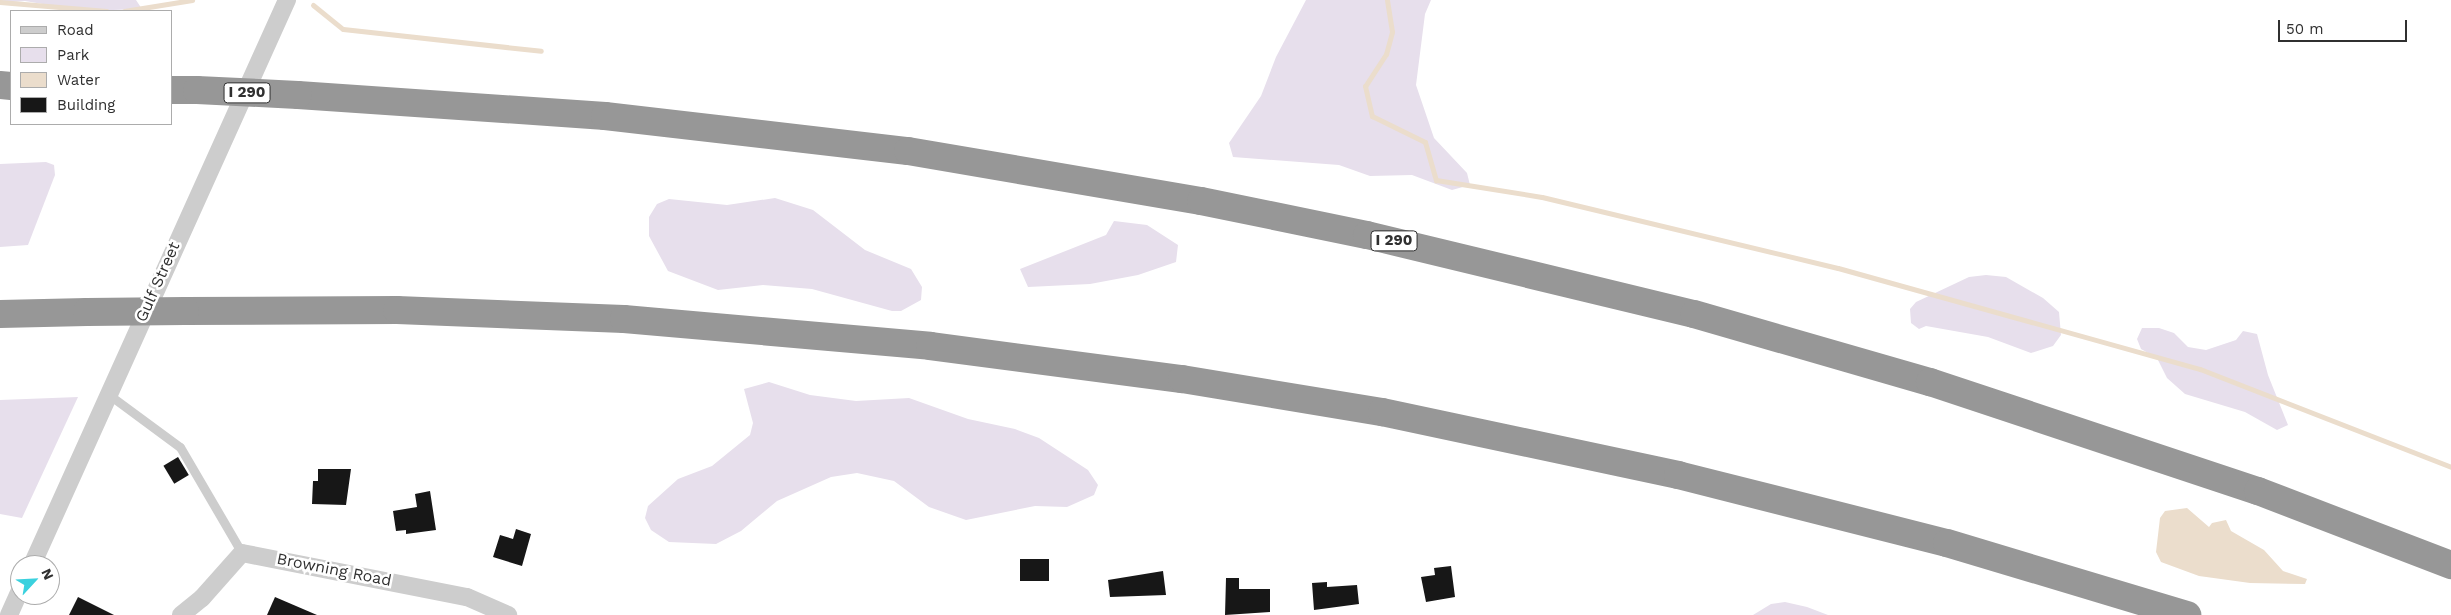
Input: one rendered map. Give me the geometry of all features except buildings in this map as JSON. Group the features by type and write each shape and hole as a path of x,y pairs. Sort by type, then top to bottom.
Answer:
{"highway":[{"name":"I 290","path":"184,90 298,95 605,116 908,151 1192,200 1376,237 1694,314 1930,382 2258,491 2451,565"},
{"path":"0,314 398,310 624,319 930,346 1182,379 1382,412 1552,446 1776,498 1965,548 2187,615"}],"street":[{"name":"Gulf Street","path":"36,555 287,0"},
{"path":"181,615 208,592 242,553"},
{"name":"Browning Road","path":"242,553 467,597 508,615"}],"lane":[{"path":"108,394 180,447 242,553"}],"green space":[{"path":"0,0 136,0 142,9 78,10 25,1 0,3"},
{"path":"1306,0 1431,0 1425,14 1416,85 1434,138 1467,173 1470,185 1452,190 1412,175 1370,176 1339,165 1233,157 1229,143 1261,96 1276,57"},
{"path":"46,162 54,165 55,175 28,245 0,247 0,164"},
{"path":"775,198 813,210 865,250 911,269 922,287 921,300 901,311 892,311 812,289 763,285 718,290 668,271 649,236 649,217 657,204 669,199 727,205"},
{"path":"1114,221 1147,225 1178,245 1176,262 1138,275 1090,284 1028,287 1020,269 1106,235"},
{"path":"1986,275 2006,277 2043,298 2059,312 2061,335 2053,346 2031,353 1988,337 1926,326 1919,329 1911,323 1910,309 1916,302 1969,277"},
{"path":"2142,328 2159,328 2174,333 2188,347 2206,350 2236,340 2243,331 2257,334 2268,375 2288,425 2277,430 2245,412 2185,394 2167,378 2157,358 2141,349 2137,339"},
{"path":"769,382 810,395 856,401 909,398 968,419 1015,429 1039,438 1088,470 1098,485 1094,495 1067,507 1035,506 966,520 929,507 894,481 857,473 831,477 777,501 741,531 716,544 669,542 651,530 645,518 648,506 678,479 712,466 750,435 753,423 744,389"},
{"path":"78,397 22,518 0,514 0,400"},
{"path":"1785,602 1807,607 1828,615 1753,615 1771,604"}],"water":[{"path":"2187,508 2209,527 2212,523 2226,520 2231,531 2264,550 2283,571 2307,579 2305,584 2250,583 2199,576 2161,562 2156,552 2160,518 2165,511"}],"waterway":[{"path":"130,10 192,0"},
{"path":"1387,0 1392,32 1386,54 1365,86 1372,116 1425,142 1436,180 1542,197 1838,268 2200,369 2451,467"},
{"path":"0,2 95,10"},
{"path":"313,5 343,29 541,51"}]}
